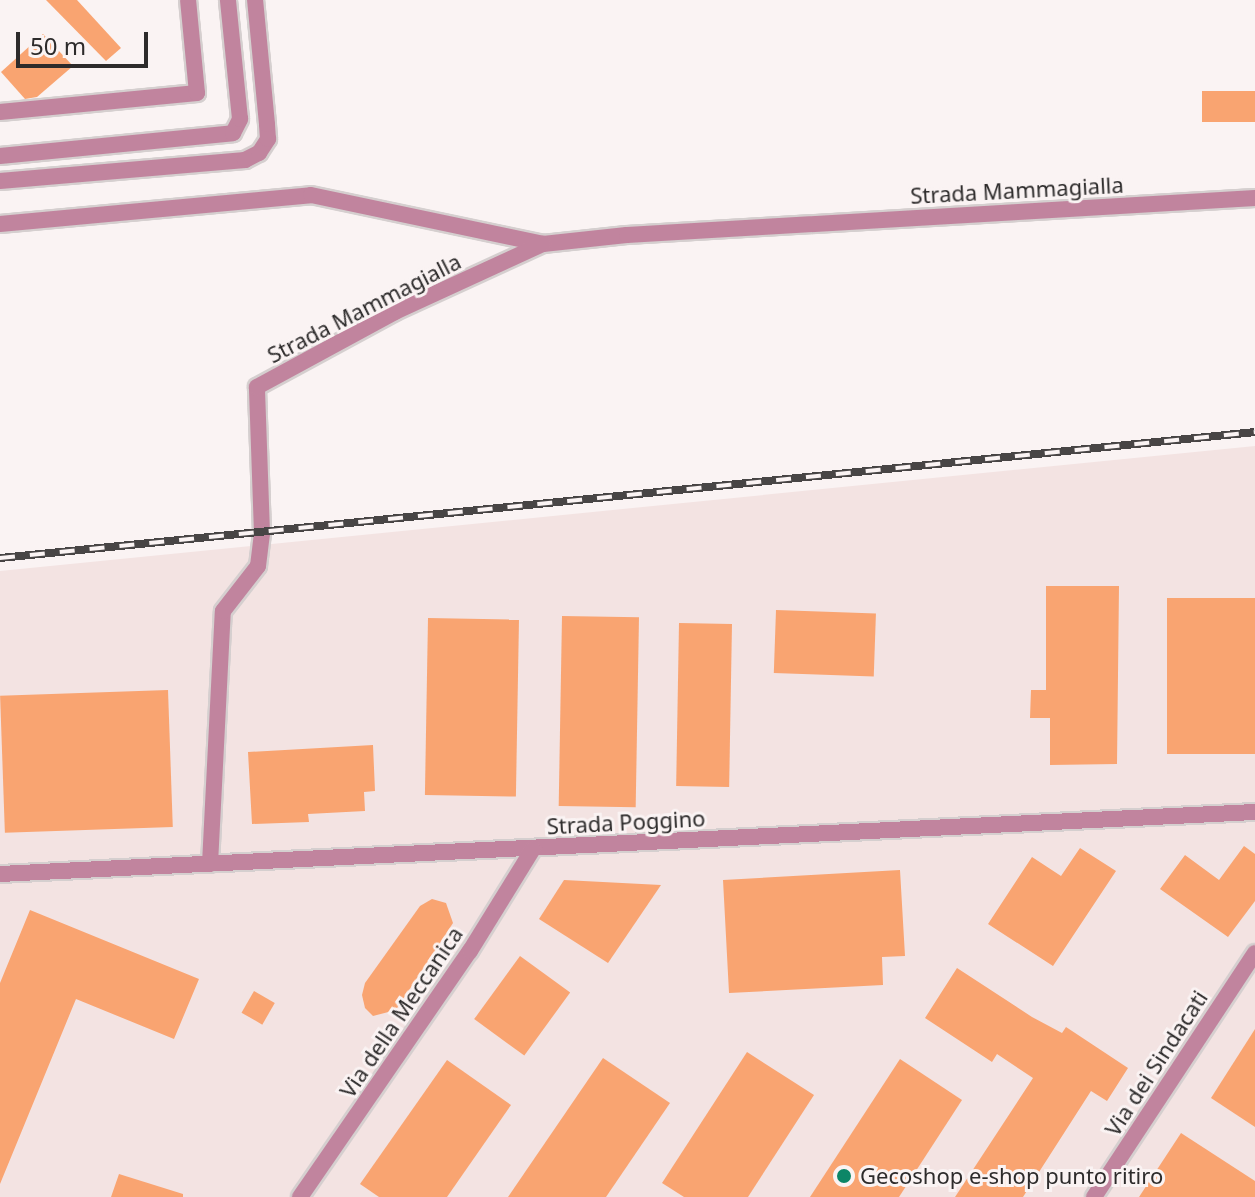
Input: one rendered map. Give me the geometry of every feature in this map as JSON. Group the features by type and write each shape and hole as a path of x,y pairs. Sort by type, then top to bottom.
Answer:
{"street":[{"path":"0,112 197,93 188,0"},
{"path":"0,156 233,133 240,119 228,0"},
{"path":"0,181 245,160 259,153 268,139 255,0"},
{"name":"Strada Mammagialla","path":"0,224 311,195 543,244 627,235 1255,198"},
{"name":"Strada Mammagialla","path":"210,864 223,611 258,566 262,533 257,387 395,312 543,244"},
{"name":"Strada Poggino","path":"0,874 1255,812"},
{"name":"Via della Meccanica","path":"300,1197 470,951 533,849"},
{"name":"Via dei Sindacati","path":"1094,1197 1255,953"}],"shaded area":[{"path":"1255,446 1255,1197 0,1197 0,571"}],"building":[{"path":"46,0 77,0 121,48 106,61"},
{"path":"43,34 73,66 37,97 25,99 1,72"},
{"path":"1202,91 1255,91 1255,122 1202,122"},
{"path":"1046,586 1119,586 1117,764 1050,765 1050,718 1030,718 1031,690 1046,690"},
{"path":"1167,598 1255,598 1255,754 1167,754"},
{"path":"776,610 876,613 874,676 774,673"},
{"path":"562,616 639,617 636,807 559,806"},
{"path":"428,618 519,620 516,797 425,795"},
{"path":"679,623 732,624 729,787 676,786"},
{"path":"168,690 173,827 5,833 0,696"},
{"path":"373,745 375,791 364,792 365,811 308,814 309,822 252,824 248,752"},
{"path":"1244,846 1255,854 1255,901 1228,937 1160,889 1185,855 1219,880"},
{"path":"1080,848 1116,871 1053,966 988,924 1032,857 1061,876"},
{"path":"900,870 905,956 882,957 883,985 729,993 723,880"},
{"path":"564,880 661,885 608,963 539,919"},
{"path":"432,899 446,903 453,923 396,1010 373,1016 365,1008 362,995 365,983 420,906"},
{"path":"30,910 199,979 174,1039 76,999 0,1184 0,983"},
{"path":"520,956 570,992 524,1056 474,1019"},
{"path":"957,968 1032,1017 1062,1033 1066,1027 1128,1068 1107,1101 1091,1091 1023,1197 955,1197 1033,1078 997,1054 992,1062 925,1018"},
{"path":"254,991 275,1003 262,1025 242,1013"},
{"path":"1255,1029 1255,1127 1211,1098"},
{"path":"747,1052 814,1095 748,1197 684,1197 662,1183"},
{"path":"603,1058 670,1103 606,1197 508,1197"},
{"path":"900,1059 962,1100 899,1197 810,1197"},
{"path":"447,1060 511,1105 447,1197 379,1197 360,1184"},
{"path":"1181,1133 1255,1181 1255,1197 1139,1197"},
{"path":"119,1174 183,1194 183,1197 111,1197"}],"railway":[{"path":"0,558 1255,432"}],"place":[{"name":"Gecoshop e-shop punto ritiro","path":"844,1176"}]}
